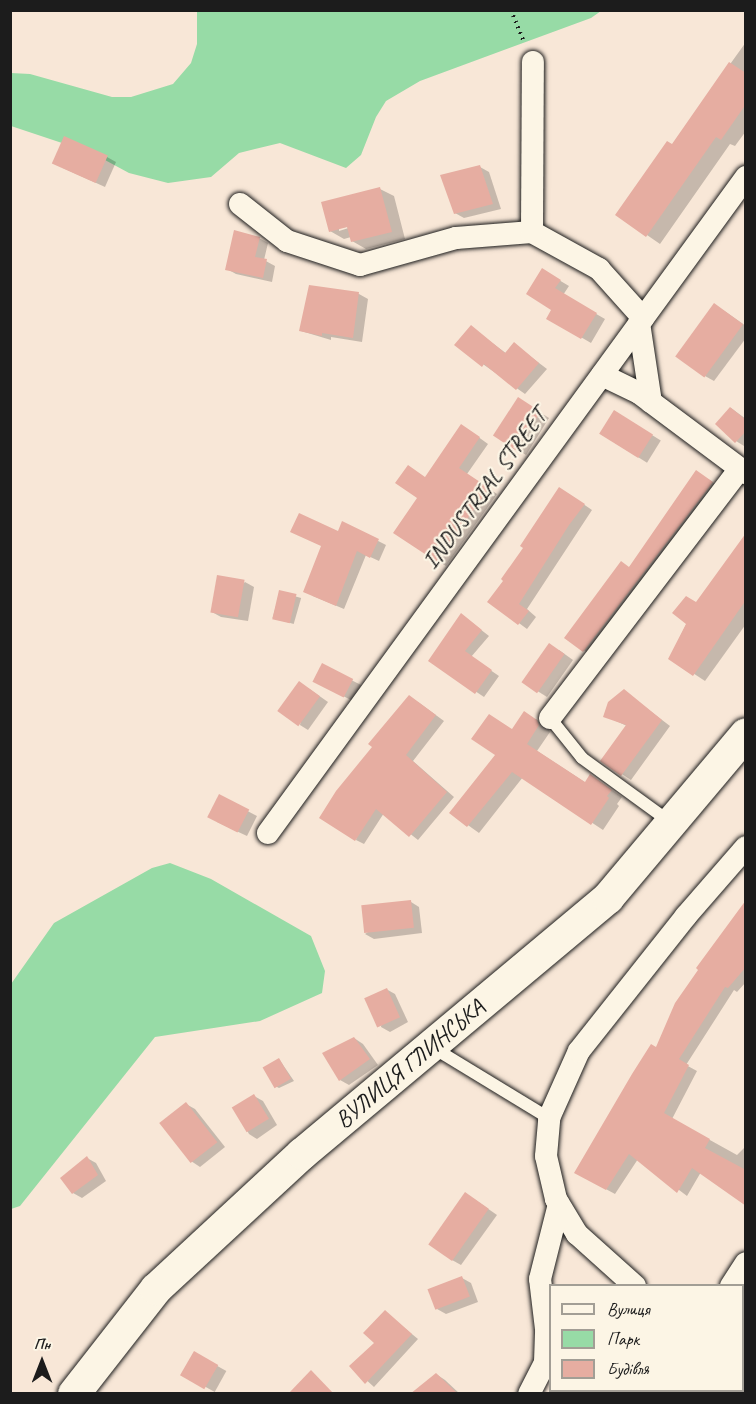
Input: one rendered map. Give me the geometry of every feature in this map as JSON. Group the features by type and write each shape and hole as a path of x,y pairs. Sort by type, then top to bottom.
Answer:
{"main road":[{"name":"ВУЛИЦЯ ГЛИНСЬКА","path":"74,1394 156,1289 302,1154 608,898 746,734"}],"street":[{"path":"532,232 533,62"},
{"name":"INDUSTRIAL STREET","path":"268,833 746,177"},
{"path":"240,204 287,241 360,265 456,238 532,232 599,269 641,321 651,402"},
{"path":"550,718 743,471 651,402 602,375"},
{"path":"633,1284 577,1234 559,1204 546,1156 549,1118 579,1051 686,916 746,847"},
{"path":"529,1394 545,1362 546,1329 540,1279 559,1204"},
{"path":"732,1284 746,1263"}],"lane":[{"path":"550,718 582,758 671,823"},
{"path":"431,1046 549,1118"}],"path":[{"path":"511,10 533,62"}],"green space":[{"path":"197,11 601,11 591,18 420,81 386,101 376,117 361,155 346,168 280,143 239,153 211,177 168,183 129,173 92,153 11,126 11,73 30,74 112,97 131,97 173,84 191,63 197,44"},
{"path":"170,863 211,879 311,936 325,971 322,993 260,1021 155,1037 20,1206 11,1209 11,984 54,923 152,868"}],"building":[{"path":"729,62 746,73 746,104 721,140 716,137 646,237 615,215 667,141 672,144"},
{"path":"64,136 108,156 96,183 52,163"},
{"path":"480,165 493,204 454,214 440,175"},
{"path":"380,187 392,232 351,242 347,227 329,232 321,202"},
{"path":"234,230 260,237 255,257 267,259 263,278 225,270"},
{"path":"542,268 561,280 555,288 597,313 581,339 546,319 551,310 526,294"},
{"path":"309,285 359,292 353,338 322,333 322,336 299,331"},
{"path":"714,303 743,324 704,378 675,356"},
{"path":"471,325 505,353 514,342 539,363 516,390 484,364 482,367 454,345"},
{"path":"518,397 541,412 516,450 493,436"},
{"path":"730,407 746,420 746,431 735,443 715,424"},
{"path":"614,410 653,434 638,458 599,434"},
{"path":"461,424 480,437 459,468 489,488 437,562 393,533 417,498 395,483 408,465 425,477"},
{"path":"696,470 713,482 583,652 564,638 621,561 629,567"},
{"path":"559,487 585,504 519,604 529,611 518,625 487,602 503,581 501,579 523,548 520,546"},
{"path":"299,513 338,531 342,521 379,539 370,558 357,551 336,606 303,592 321,546 290,532"},
{"path":"746,533 746,600 693,676 668,659 686,624 672,613 686,596 696,602"},
{"path":"217,575 245,580 238,617 210,612"},
{"path":"279,590 297,594 290,623 272,619"},
{"path":"461,613 482,630 465,651 492,670 475,694 428,661"},
{"path":"549,643 565,654 537,693 521,682"},
{"path":"322,663 353,679 344,698 312,682"},
{"path":"299,681 320,696 298,726 277,711"},
{"path":"624,689 662,720 621,776 600,761 626,725 603,717 608,702"},
{"path":"409,695 436,715 406,755 447,792 409,837 376,809 355,841 319,818 336,791 372,747 368,744"},
{"path":"524,711 537,720 539,725 527,744 585,782 590,774 612,790 591,825 512,772 467,827 449,813 495,755 471,739 489,714 512,729"},
{"path":"219,794 249,809 237,833 207,817"},
{"path":"411,900 414,928 364,933 361,905"},
{"path":"746,900 746,967 728,988 725,987 679,1059 689,1065 664,1113 710,1139 705,1148 746,1170 746,1206 692,1168 677,1193 629,1154 606,1190 574,1173 651,1044 656,1047 675,1003 698,970 696,968"},
{"path":"387,988 400,1017 377,1027 364,998"},
{"path":"354,1037 370,1059 339,1081 322,1053"},
{"path":"279,1058 291,1079 275,1088 263,1068"},
{"path":"254,1094 269,1119 247,1132 232,1107"},
{"path":"186,1102 217,1142 191,1163 159,1123"},
{"path":"87,1156 98,1175 72,1194 60,1178"},
{"path":"465,1192 489,1209 452,1261 428,1244"},
{"path":"462,1276 470,1297 435,1310 427,1289"},
{"path":"385,1310 412,1334 365,1384 349,1366 374,1343 363,1333"},
{"path":"194,1351 218,1365 204,1389 180,1375"},
{"path":"311,1370 334,1394 288,1394"},
{"path":"436,1373 458,1394 410,1394"}]}
